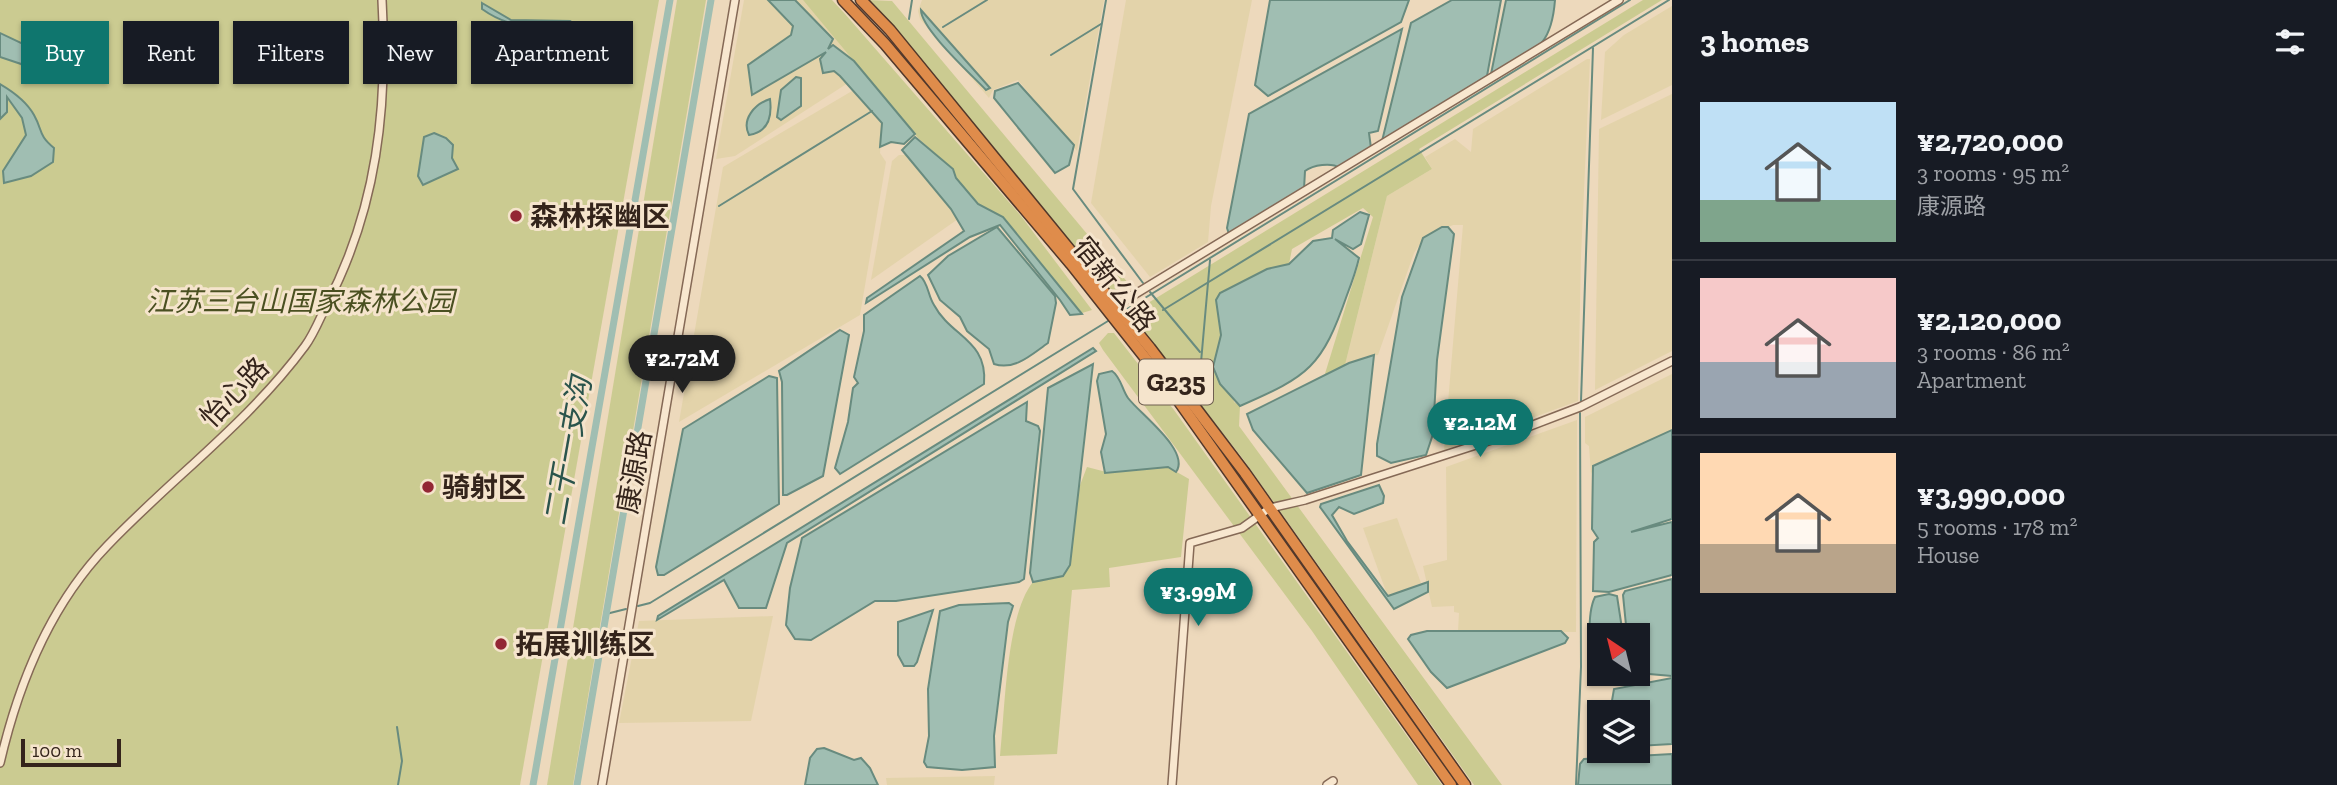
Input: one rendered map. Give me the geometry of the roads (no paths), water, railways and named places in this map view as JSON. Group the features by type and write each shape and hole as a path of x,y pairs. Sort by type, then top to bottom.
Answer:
{"highway":[{"name":"宿新公路","path":"843,0 885,44 1112,308 1451,785"},
{"name":"宿新公路","path":"861,0 899,41 1270,508 1465,785"}],"street":[{"name":"怡心路","path":"0,763 23,684 66,600 105,548 260,400 306,345 344,272 373,183 386,66 382,0"},
{"name":"康源路","path":"602,785 735,0"},
{"path":"1112,308 1619,0"},
{"path":"1172,785 1190,543 1241,528 1270,508 1305,500 1507,435 1580,407 1672,361"}],"waterway":[{"name":"二干一支沟","path":"533,785 670,0"},
{"path":"577,785 711,0"},
{"path":"909,19 912,0"},
{"path":"943,27 987,0"},
{"path":"1106,0 1073,189 1143,283"},
{"path":"1127,309 1630,0"},
{"path":"1163,310 1669,0"},
{"path":"1051,55 1101,24"},
{"path":"1581,401 1593,48"},
{"path":"719,206 872,111"},
{"path":"1199,385 1210,260"},
{"path":"1150,292 1200,352"},
{"path":"638,606 650,603 1108,321"},
{"path":"1576,785 1581,667 1580,413"},
{"path":"606,614 626,609"},
{"path":"397,727 402,761 398,785"}],"place":[{"name":"森林探幽区","path":"516,216"},
{"name":"骑射区","path":"428,487"},
{"name":"拓展训练区","path":"501,644"}],"park label":[{"name":"江苏三台山国家森林公园","path":"300,301"}]}
